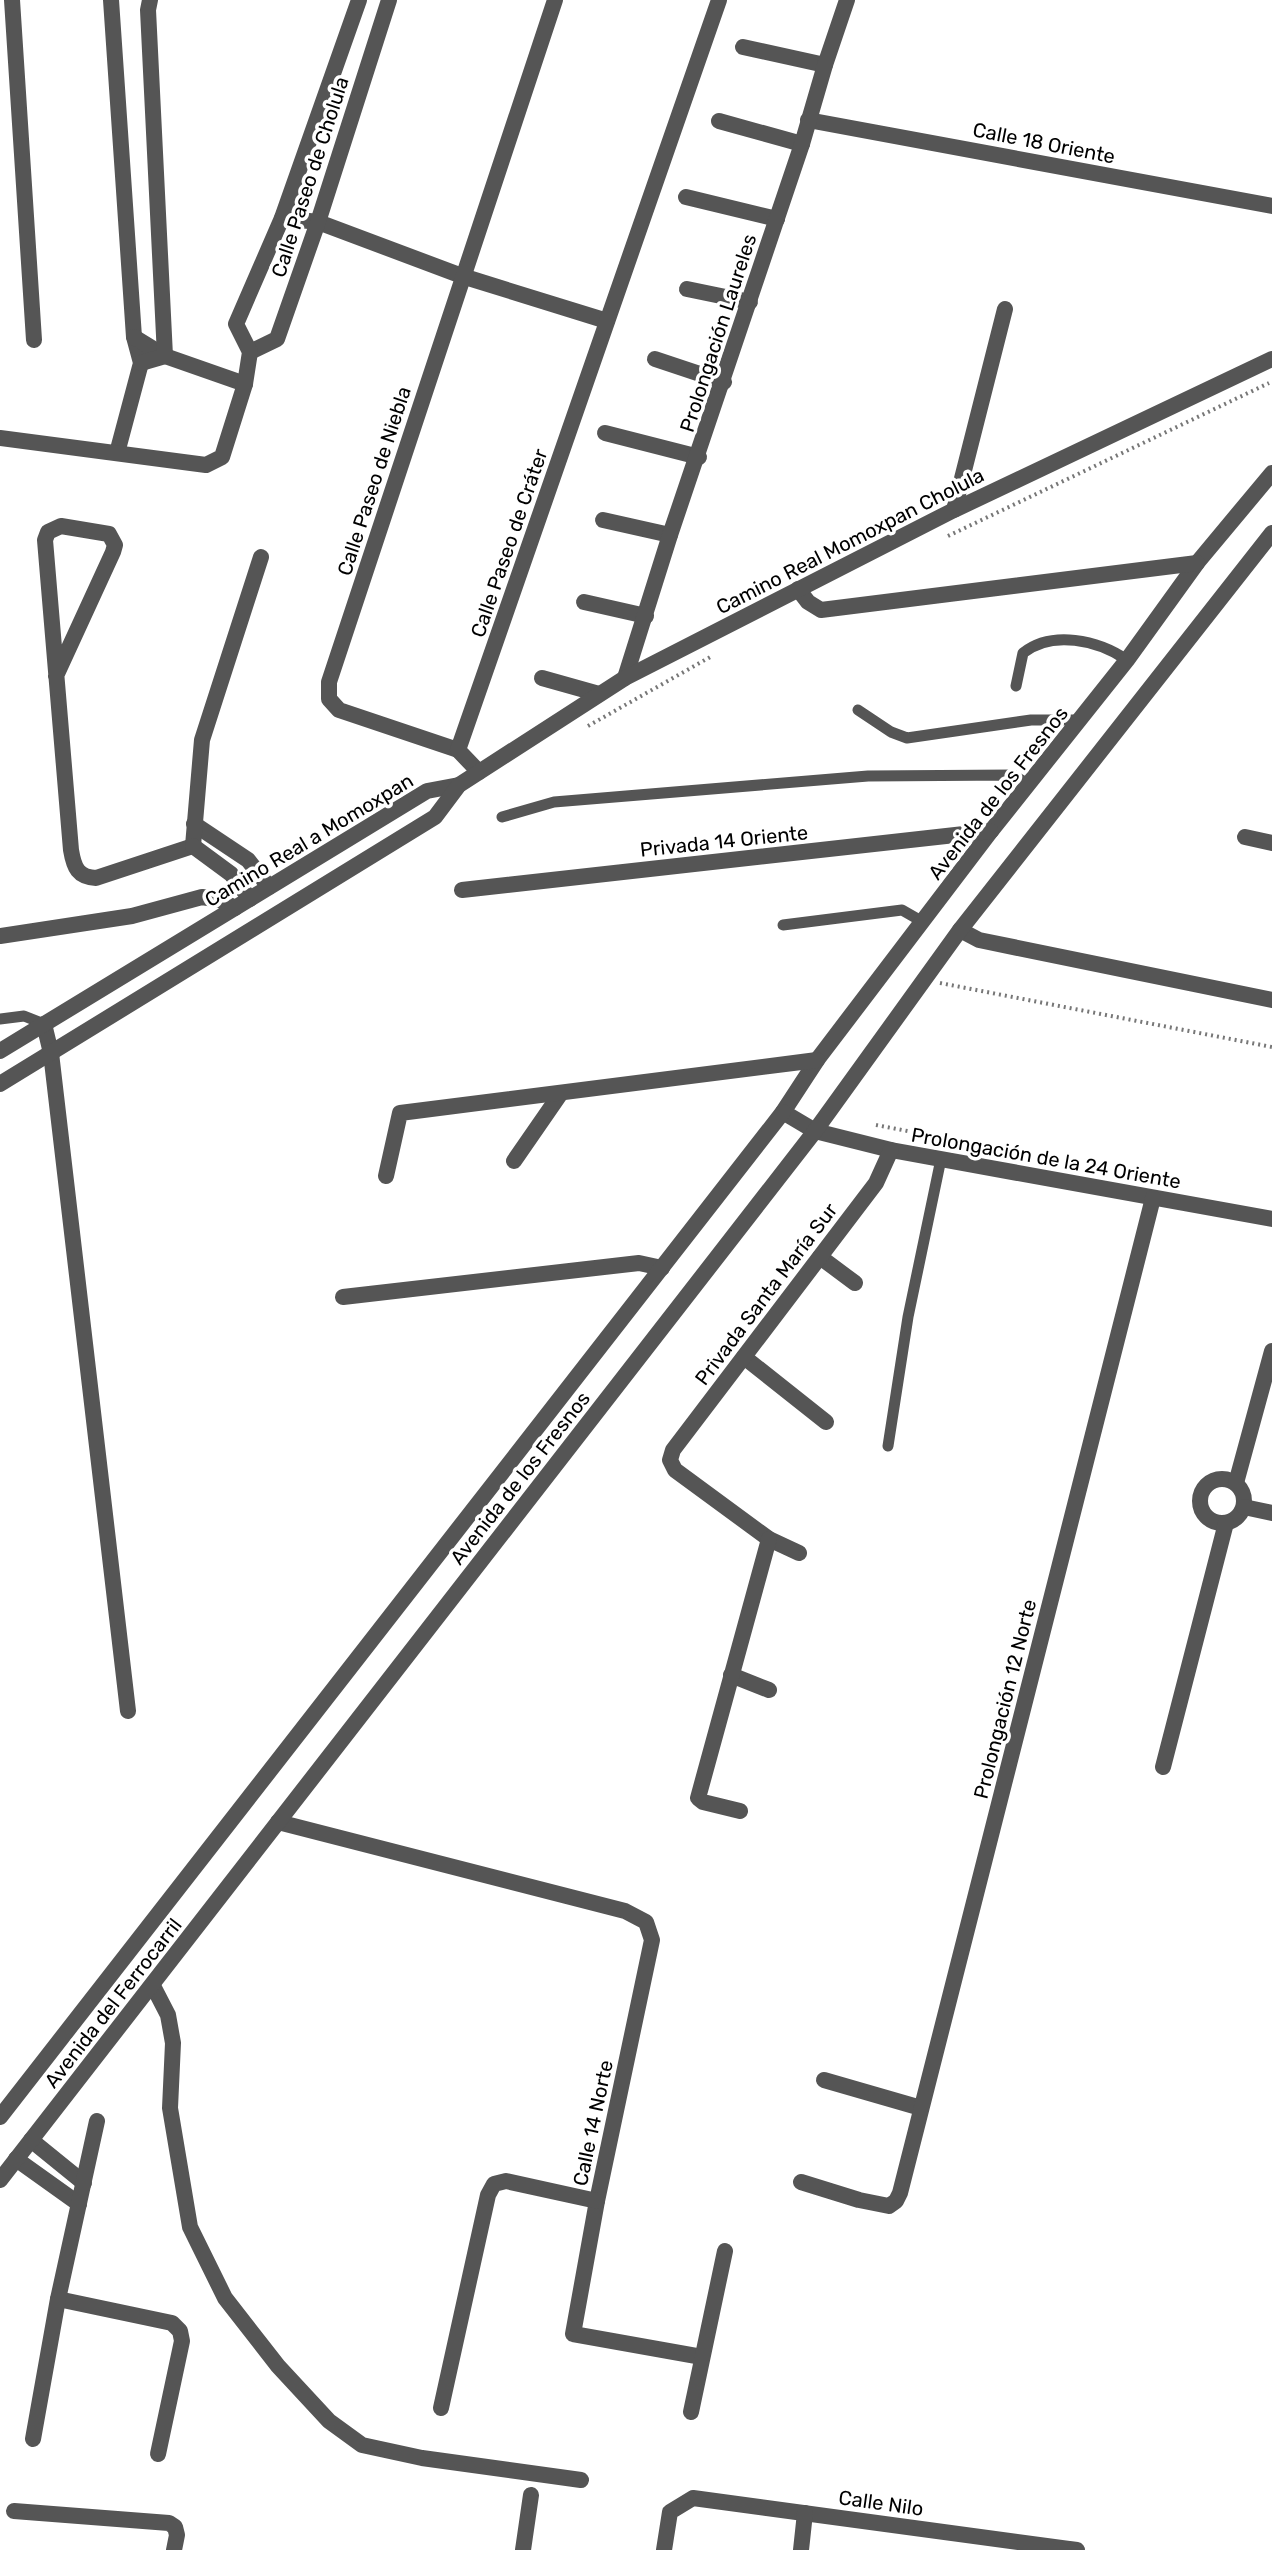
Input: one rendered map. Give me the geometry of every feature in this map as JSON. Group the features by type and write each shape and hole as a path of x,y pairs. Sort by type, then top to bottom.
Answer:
{"street":[{"path":"12,0 34,340"},
{"path":"0,438 117,453 141,363 134,337 111,0"},
{"path":"150,0 165,356"},
{"name":"Calle Paseo de Cholula","path":"117,453 206,465 222,457 245,384 250,352 236,324 282,218 359,0"},
{"name":"Calle Paseo de Cholula","path":"250,352 277,339 389,0"},
{"name":"Calle Paseo de Niebla","path":"458,750 339,710 329,699 329,682 555,0"},
{"name":"Calle Paseo de Cráter","path":"458,750 719,0"},
{"name":"Prolongación Laureles","path":"625,678 847,0"},
{"path":"743,47 825,65"},
{"name":"Calle 18 Oriente","path":"808,120 1272,206"},
{"path":"719,121 802,144"},
{"path":"686,197 777,219"},
{"path":"282,218 318,222 462,276 607,321"},
{"path":"687,289 750,302"},
{"path":"954,510 1005,309"},
{"path":"134,337 165,356 245,384"},
{"path":"141,363 165,356"},
{"path":"655,359 724,382"},
{"name":"Camino Real Momoxpan Cholula","path":"459,785 625,678 954,510 1272,359"},
{"path":"605,433 699,457"},
{"name":"Avenida de los Fresnos","path":"0,2117 783,1112 817,1060 991,831 1081,720 1197,563 1272,473"},
{"path":"603,520 670,535"},
{"path":"56,676 113,552 115,545 109,534 61,526 48,532 45,540 56,676 71,850 77,872 85,878 96,878 193,846"},
{"name":"Avenida de los Fresnos","path":"256,1851 815,1131 960,930 1272,533"},
{"path":"193,846 202,740 261,557"},
{"path":"798,589 808,602 821,610 1197,563"},
{"path":"584,602 646,616"},
{"path":"542,678 599,694"},
{"path":"458,750 479,772"},
{"path":"0,1084 435,817 459,785"},
{"name":"Camino Real a Momoxpan","path":"0,1051 427,791 459,785"},
{"path":"194,824 248,860 269,887"},
{"name":"Privada 14 Oriente","path":"462,890 991,831"},
{"path":"1245,837 1272,843"},
{"path":"193,846 231,874 250,899"},
{"path":"0,936 132,916 202,897 220,900 235,908"},
{"path":"960,930 979,940 1272,1000"},
{"path":"44,1024 51,1053 128,1711"},
{"path":"386,1176 400,1113 817,1060"},
{"path":"514,1161 561,1093"},
{"path":"783,1112 815,1131"},
{"name":"Prolongación de la 24 Oriente","path":"815,1131 891,1150 1272,1219"},
{"name":"Privada Santa María Sur","path":"769,1539 675,1470 670,1460 673,1450 876,1183 891,1150"},
{"name":"Prolongación 12 Norte","path":"801,2182 889,2206 900,2193 1153,1198"},
{"path":"820,1257 855,1283"},
{"path":"343,1297 639,1263 662,1268"},
{"path":"1236,1483 1272,1351"},
{"path":"744,1357 826,1422"},
{"path":"1224,1479 1236,1483 1242,1490 1244,1507 1240,1515 1226,1523 1213,1522 1203,1514 1200,1502 1203,1490 1212,1481 1224,1479"},
{"path":"1244,1507 1272,1513"},
{"path":"1163,1767 1226,1523"},
{"path":"740,1811 698,1798 769,1539 799,1553"},
{"path":"731,1675 769,1690"},
{"name":"Calle 14 Norte","path":"278,1822 625,1911 646,1922 652,1940 597,2201 573,2334 702,2357"},
{"name":"Avenida del Ferrocarril","path":"0,2180 256,1851"},
{"path":"153,1986 168,2015 173,2043 170,2108 190,2227 225,2298 278,2366 329,2421 362,2445 422,2458 581,2480"},
{"path":"824,2080 921,2108"},
{"path":"33,2439 58,2299 97,2121"},
{"path":"31,2140 84,2183"},
{"path":"16,2159 79,2204"},
{"path":"441,2408 488,2195 494,2184 506,2181 597,2201"},
{"path":"691,2412 725,2251"},
{"path":"58,2299 172,2323 180,2331 182,2341 158,2454"},
{"path":"523,2550 531,2495"},
{"name":"Calle Nilo","path":"664,2550 670,2512 693,2498 1077,2550"},
{"path":"14,2511 169,2523 175,2527 177,2535 174,2550"},
{"path":"801,2550 805,2513"},
{"path":"946,2550 948,2532"}],"lane":[{"path":"1016,686 1023,653 1035,644 1056,638 1110,648 1127,660"},
{"path":"858,710 891,732 907,738 1031,720 1081,720"},
{"path":"502,817 554,802 868,776 1013,775 1028,784"},
{"path":"783,925 902,910 923,922"},
{"path":"0,1019 24,1016 44,1024"},
{"path":"888,1446 908,1317 941,1159"}],"path":[{"path":"936,542 1272,381"},
{"path":"578,731 713,656"},
{"path":"938,983 1272,1047"},
{"path":"869,1124 1024,1154"}]}
